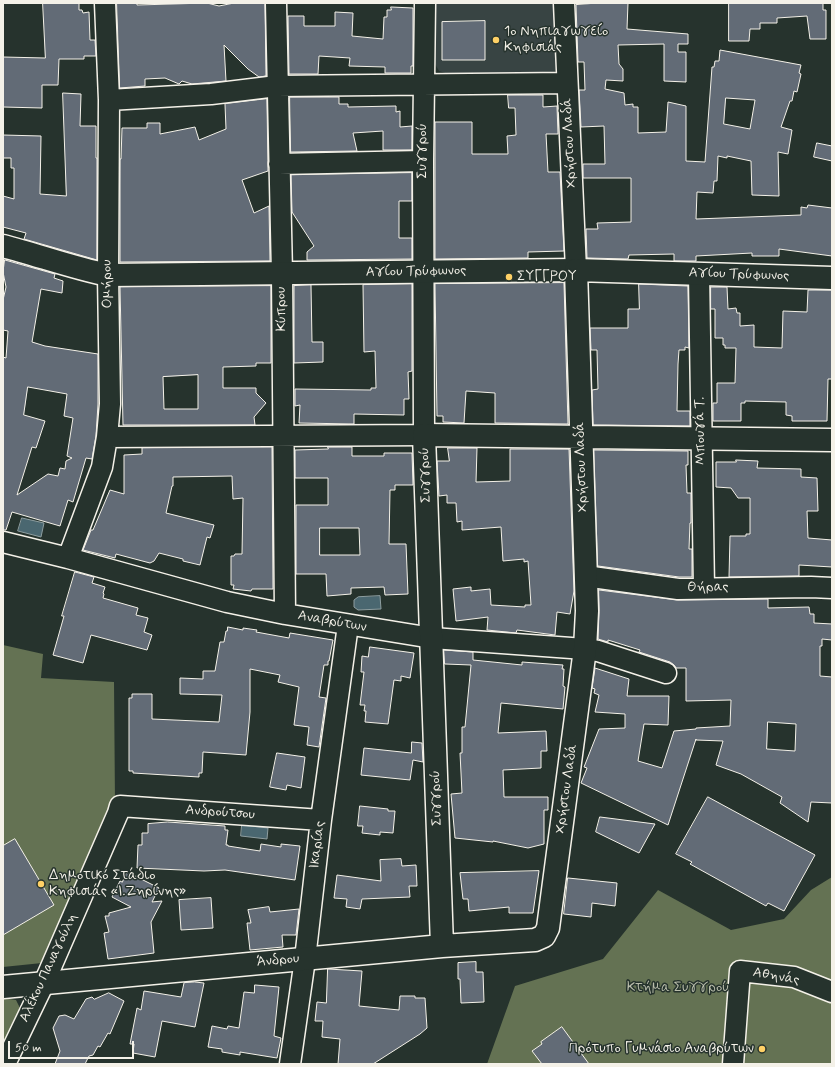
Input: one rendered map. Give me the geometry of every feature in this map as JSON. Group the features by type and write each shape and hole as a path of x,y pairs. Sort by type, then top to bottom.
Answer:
{"main road":[{"name":"Αγίου Τρύφωνος","path":"3,246 35,254 92,272 108,275 576,270 832,278"},
{"name":"Χρήστου Λαδά","path":"548,928 585,649 587,611 576,270"},
{"path":"424,434 832,440"},
{"name":"Συγγρού","path":"424,434 442,946"},
{"name":"Άνδρου","path":"3,987 442,946 535,940 544,936 548,928"}],"street":[{"name":"Ομήρου","path":"68,558 102,467 110,404 108,275 109,100 105,3"},
{"name":"Κύπρου","path":"276,3 282,274 285,614"},
{"name":"Συγγρού","path":"424,434 423,161 425,3"},
{"name":"Χρήστου Λαδά","path":"564,3 576,270"},
{"path":"109,100 211,94 277,86 424,83 567,83"},
{"path":"279,164 423,161"},
{"name":"Μπουγά Τ.","path":"699,274 704,588"},
{"path":"107,437 424,434"},
{"name":"Αναβρύτων","path":"3,542 68,558 227,602 285,614 432,638 598,651 666,673"},
{"name":"Θήρας","path":"585,576 678,588 832,588"},
{"name":"Ικαρίας","path":"290,1064 305,959 321,820 348,625"},
{"name":"Ανδρούτσου","path":"120,806 321,820"},
{"name":"Αλέκου Παναγούλη","path":"5,1064 44,983 118,814 120,806"},
{"name":"Αθηνάς","path":"732,1064 740,971 794,977 832,992"}],"shaded area":[{"name":"1ο Νηπιαγωγείο Κηφισιάς","path":"435,3 556,3 557,68 554,74 542,76 445,73 439,71 435,64"}],"green space":[{"name":"Δημοτικό Στάδιο Κηφισιάς «Ι.Ζηρίνης»","path":"3,645 43,654 41,678 114,682 115,804 42,963 3,967"},
{"name":"Κτήμα Συγγρού","path":"832,877 832,1064 487,1064 515,986 603,959 658,890 731,930 784,919 811,890"},
{"path":"3,998 16,1000 21,1010 3,1055"}],"water":[{"path":"22,518 44,523 41,537 18,531"},
{"path":"380,596 381,609 358,610 354,607 354,600 358,597"},
{"path":"242,825 268,828 267,839 241,836"}],"building":[{"path":"43,3 79,3 79,10 82,10 83,13 89,12 90,40 95,40 96,56 84,56 84,59 59,59 58,85 42,85 42,108 3,107 3,57 45,58"},
{"path":"117,3 137,3 137,5 207,3 219,6 234,3 265,3 266,76 259,77 248,69 224,45 226,81 192,84 182,81 179,84 165,78 145,79 145,86 120,88"},
{"path":"628,3 627,29 688,34 688,44 678,44 678,52 686,52 686,82 664,81 664,44 618,45 619,64 623,69 623,81 606,80 605,89 624,93 625,105 633,104 633,107 638,107 638,133 666,132 668,102 686,106 686,161 705,162 712,67 714,67 715,61 719,61 720,50 801,65 799,73 801,74 797,92 794,91 792,101 790,101 781,127 792,130 788,154 778,152 779,196 752,195 751,161 727,156 727,158 718,156 717,181 714,181 713,193 697,192 696,219 801,215 801,207 807,208 808,205 832,208 832,256 779,249 779,256 752,256 752,253 696,256 696,261 674,261 674,254 629,255 628,259 587,258 586,229 598,229 597,223 631,222 631,178 583,178 583,164 605,164 604,126 581,127 579,90 585,90 584,62 578,62 576,5","holes":["726,98 755,100 750,129 724,124"]},
{"path":"729,3 823,3 823,10 826,10 826,39 810,39 807,16 777,18 777,23 760,23 760,29 750,29 749,41 729,41"},
{"path":"391,7 413,8 413,66 411,66 411,73 385,73 385,67 349,66 350,58 319,56 318,74 289,74 288,16 304,16 304,26 335,26 335,12 353,13 352,36 383,39 384,17 387,17 387,10 391,10"},
{"path":"485,21 485,60 442,60 442,22"},
{"path":"63,93 81,94 80,126 96,126 97,260 24,239 26,233 3,227 3,196 14,199 14,168 11,168 11,158 3,158 3,135 41,136 40,194 66,196"},
{"path":"508,95 543,95 543,107 557,106 558,134 546,134 548,172 560,172 564,251 528,252 528,258 435,259 435,122 472,122 472,154 508,154 507,136 516,135 515,108 509,108"},
{"path":"290,97 339,97 339,104 348,104 348,107 396,106 396,112 400,111 400,127 412,126 412,150 383,150 383,131 353,133 357,151 291,152"},
{"path":"267,99 268,171 242,180 254,213 269,206 270,261 120,262 120,159 122,128 147,128 147,123 160,123 160,134 195,127 199,140 226,129 225,104"},
{"path":"817,143 832,146 832,161 814,157"},
{"path":"412,173 412,201 399,201 399,238 412,238 412,259 307,260 307,252 314,246 292,212 291,175"},
{"path":"5,260 55,274 54,278 63,281 62,293 41,289 32,342 45,346 98,354 98,404 96,436 92,459 86,458 73,502 68,500 60,526 12,512 6,530 3,530 3,357 6,358 8,331 3,330 3,300 6,287 3,272","holes":["28,387 67,394 64,416 73,418 67,456 72,458 66,461 65,469 60,468 58,476 48,474 17,495 32,447 36,448 45,421 24,415"]},
{"path":"564,283 568,424 495,423 495,393 466,391 464,423 443,422 443,416 437,416 435,284"},
{"path":"412,284 412,371 408,372 409,399 404,399 404,415 354,414 354,424 299,423 300,405 295,406 295,389 371,390 371,388 376,388 375,351 364,352 363,285"},
{"path":"639,284 688,286 689,348 685,347 685,350 679,350 677,411 690,411 690,426 593,425 592,390 598,389 597,350 591,350 590,328 628,328 628,309 639,309"},
{"path":"311,285 312,342 323,342 323,362 294,363 294,286"},
{"path":"271,286 271,363 256,363 256,366 223,367 223,388 256,388 256,393 266,403 254,417 255,425 123,425 120,287","holes":["198,375 198,409 164,409 163,377"]},
{"path":"711,287 727,287 728,309 736,308 737,313 740,313 740,326 754,325 754,347 782,348 783,311 807,312 808,290 832,290 832,379 828,379 827,421 792,421 792,416 786,415 786,402 745,401 745,403 741,403 741,421 713,421 713,403 717,403 717,383 735,383 736,348 725,348 725,345 723,345 723,338 715,338 715,309 711,309"},
{"path":"272,447 273,589 252,589 251,591 233,589 234,585 231,585 231,556 234,556 235,554 242,554 243,498 233,499 232,476 173,477 173,486 166,513 214,525 210,538 207,537 200,565 159,553 154,561 150,563 116,554 115,558 83,550 110,490 124,494 124,455 142,454 142,448"},
{"path":"328,447 352,447 352,456 384,456 384,453 412,453 413,485 395,485 395,490 390,490 389,544 406,544 408,594 385,595 384,587 351,588 351,594 327,596 326,574 296,574 296,505 328,505 328,478 295,478 295,450 328,449","holes":["320,528 359,528 360,555 320,555"]},
{"path":"448,448 477,448 476,482 510,481 510,449 569,449 574,591 570,614 557,612 555,635 517,630 516,633 487,630 488,617 456,621 453,589 471,587 471,591 490,589 491,605 525,607 525,605 531,605 528,561 524,562 524,559 503,561 501,527 462,530 462,521 457,522 456,503 447,503 447,495 439,496 437,461 449,461"},
{"path":"594,450 688,451 688,465 686,465 687,493 691,493 689,549 692,549 692,577 679,577 598,566"},
{"path":"736,460 758,461 757,468 801,469 801,477 817,478 818,511 807,511 808,538 832,540 832,567 799,565 799,576 729,577 730,536 746,536 746,534 750,534 750,498 738,498 731,488 716,487 716,462 736,462"},
{"path":"75,572 94,577 92,583 105,587 103,598 138,608 136,615 148,618 144,632 152,635 147,650 91,635 83,663 53,655 64,616 62,616"},
{"path":"599,590 678,600 768,599 768,608 809,607 810,614 814,614 814,623 832,624 832,640 822,639 822,646 820,646 820,676 832,677 832,803 811,802 808,822 780,803 782,797 741,774 716,765 723,741 696,739 668,825 581,783 587,768 584,767 599,729 625,728 625,714 595,712 599,695 594,693 595,689 592,688 595,668 629,679 627,696 669,696 668,725 644,724 638,761 662,768 674,731 730,726 731,700 686,701 686,668 676,668 670,662 639,652 640,650 608,640 608,642 598,639","holes":["768,722 796,724 795,751 767,749"]},
{"path":"228,627 243,630 243,628 257,630 256,632 289,638 290,633 333,640 328,665 324,665 319,697 326,698 319,747 307,745 309,727 294,725 299,687 278,682 280,675 250,669 250,712 246,755 203,752 202,773 199,773 199,777 133,773 133,771 129,771 129,698 132,698 132,694 152,694 152,719 219,722 222,695 180,694 180,678 203,679 203,671 215,671 220,642 224,642"},
{"path":"370,647 414,653 410,678 401,676 401,681 394,680 388,724 365,722 365,705 360,705 364,672 361,672 362,656 368,657"},
{"path":"444,650 473,652 473,660 522,665 522,662 563,665 563,686 565,687 563,709 501,703 498,733 546,731 547,751 541,751 541,768 503,770 504,797 548,797 548,810 544,810 544,844 528,848 493,841 455,838 451,794 462,793 460,753 462,753 462,727 465,727 471,665 445,664"},
{"path":"412,742 422,743 423,762 413,760 410,780 361,775 364,748 411,753"},
{"path":"277,753 305,757 301,788 287,785 286,790 270,787"},
{"path":"708,797 815,855 784,911 768,903 766,906 690,864 692,862 676,854"},
{"path":"360,806 395,811 393,833 380,832 380,835 362,833 363,826 358,826"},
{"path":"600,817 655,824 639,853 596,832"},
{"path":"168,822 225,826 225,830 228,830 226,845 228,846 260,851 261,844 281,847 281,844 300,846 295,880 225,870 204,871 137,868 138,845 142,845 142,833 148,833 148,824"},
{"path":"15,839 54,905 3,935 3,846"},
{"path":"401,859 402,866 416,865 417,886 409,886 410,897 362,899 360,909 346,907 347,899 334,898 337,875 381,881 380,860"},
{"path":"539,871 533,913 509,913 509,907 469,911 468,899 463,899 460,873"},
{"path":"127,872 159,888 152,902 162,901 151,922 154,953 108,959 104,933 109,932 105,916 109,916 109,913 131,907 112,897 120,881 122,882"},
{"path":"568,878 617,883 615,906 592,903 591,917 564,914"},
{"path":"211,898 213,928 181,930 179,900"},
{"path":"269,907 270,912 299,909 296,935 282,935 283,947 250,950 247,923 251,923 248,910"},
{"path":"476,962 476,972 483,972 484,1002 461,1003 458,963"},
{"path":"328,969 362,971 359,1006 399,1010 400,996 425,998 427,1028 373,1064 338,1064 340,1039 322,1037 323,1021 315,1021 317,1002 326,1003"},
{"path":"184,983 204,983 195,1027 162,1021 155,1057 133,1053 134,1044 130,1044 137,1008 141,1010 144,991 181,997"},
{"path":"255,985 279,987 274,1036 281,1038 277,1058 240,1052 240,1055 222,1052 222,1049 208,1047 212,1026 227,1029 228,1026 239,1028 244,992 254,993"},
{"path":"109,993 124,1001 110,1034 108,1033 100,1047 98,1046 93,1055 89,1056 85,1064 55,1064 60,1051 53,1028 59,1016 65,1015 74,1019 86,999 92,997 94,999"},
{"path":"562,1027 589,1064 542,1064 532,1051 542,1044 541,1042"}],"place":[{"name":"1ο Νηπιαγωγείο Κηφισιάς","path":"496,40"},
{"name":"ΣΥΓΓΡΟΥ","path":"509,277"},
{"name":"Δημοτικό Στάδιο Κηφισιάς «Ι.Ζηρίνης»","path":"41,884"},
{"name":"Πρότυπο Γυμνάσιο Αναβρύτων","path":"762,1049"}]}
